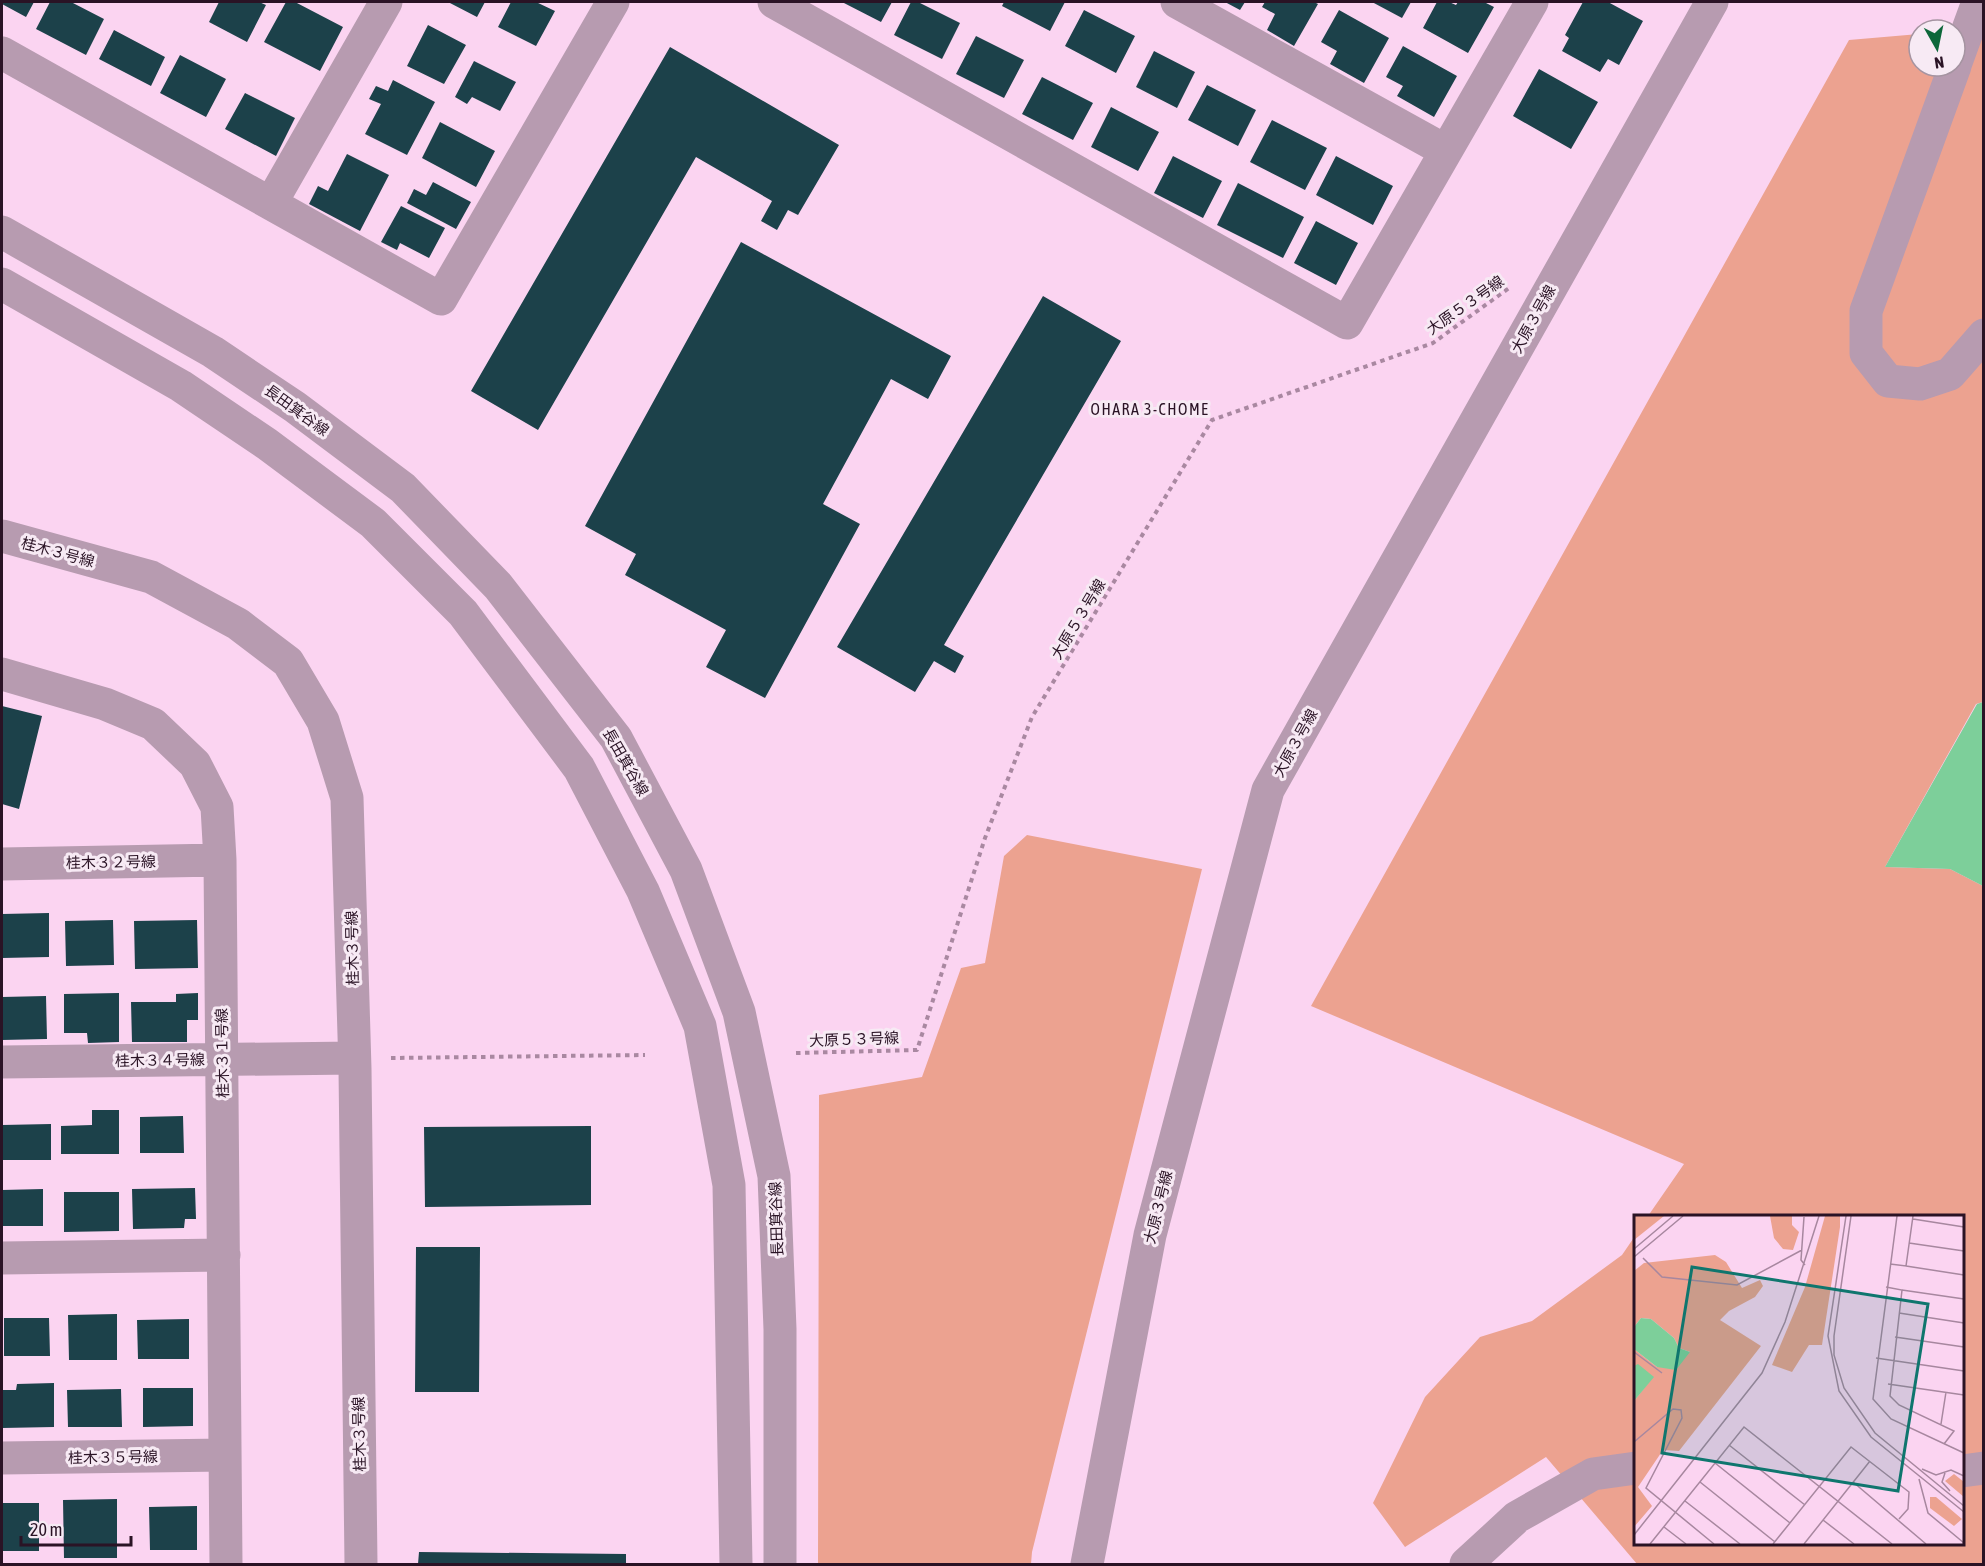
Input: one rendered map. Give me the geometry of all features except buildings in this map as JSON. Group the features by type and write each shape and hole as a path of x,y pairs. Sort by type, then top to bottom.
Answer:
{"street":[{"path":"2,53 441,299 613,2"},
{"path":"774,2 1347,323 1532,2"},
{"path":"1178,2 1446,152"},
{"name":"大原３号線","path":"1087,1564 1150,1235 1268,790 1712,2"},
{"path":"1967,33 1978,2"},
{"path":"271,203 377,5"},
{"path":"1951,78 1866,311 1866,352 1888,381 1920,384 1950,374 1983,335"},
{"name":"長田箕谷線","path":"2,232 213,352 295,407 403,488 498,586 615,738 686,870 739,1011 774,1176 780,1329 780,1564"},
{"path":"2,284 181,386 267,444 373,523 463,613 579,768 643,891 700,1026 729,1185 736,1564"},
{"name":"桂木３号線","path":"2,536 151,577 238,624 288,662 323,721 347,798 354,1058 361,1564"},
{"name":"桂木３１号線","path":"2,674 105,704 153,724 195,764 217,807 220,860 226,1564"},
{"name":"桂木３２号線","path":"2,864 220,860"},
{"name":"桂木３４号線","path":"2,1062 354,1058"},
{"path":"2,1257 224,1256"},
{"name":"桂木３５号線","path":"2,1458 225,1455"},
{"path":"1466,1564 1517,1517 1574,1484 1593,1474 1634,1468"},
{"path":"1964,1471 1983,1468"}],"path":[{"name":"大原５３号線","path":"796,1053 917,1050 985,838 1032,717 1212,420 1433,343 1510,287"},
{"path":"354,1058 645,1055"}],"shaded area":[{"path":"1983,29 1983,702 1976,704 1885,867 1950,869 1983,886 1983,1564 1637,1564 1546,1457 1405,1547 1373,1503 1425,1397 1480,1337 1532,1321 1622,1255 1634,1237 1634,1545 1964,1545 1964,1215 1649,1215 1684,1164 1311,1006 1849,40 1907,35 1907,78 1967,78 1967,50"},
{"path":"1983,702 1983,886 1950,869 1885,867 1977,704"},
{"path":"1027,835 1202,869 1032,1552 1031,1564 818,1564 819,1095 922,1077 961,968 985,963 1004,856"}],"district":[{"name":"OHARA 3-CHOME","path":"1150,409"}]}
